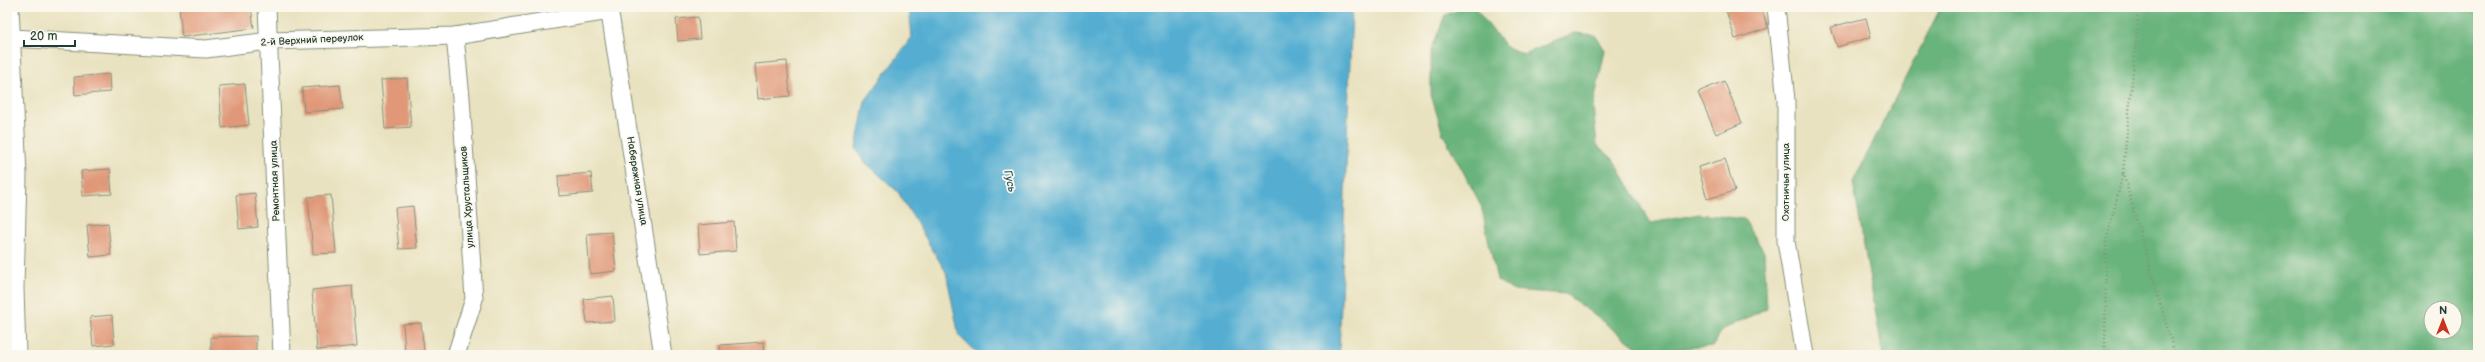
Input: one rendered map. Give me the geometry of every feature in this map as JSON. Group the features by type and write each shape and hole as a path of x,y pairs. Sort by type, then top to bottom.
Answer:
{"street":[{"path":"10,7 18,175 15,288 17,355"},
{"name":"Ремонтная улица","path":"267,7 282,355"},
{"name":"Охотничья улица","path":"1776,7 1786,100 1786,241 1806,355"},
{"name":"2-й Верхний переулок","path":"12,38 206,49 269,41 454,36 609,9"},
{"name":"Набережная улица","path":"609,9 663,355"},
{"name":"улица Хрустальщиков","path":"454,36 461,106 474,299 456,355"}],"path":[{"path":"2105,355 2106,242 2123,173 2138,19 2136,7"},
{"path":"2123,173 2175,355"}],"green space":[{"path":"1467,7 1474,7 1506,47 1524,54 1574,33 1595,35 1605,50 1593,107 1597,145 1613,159 1651,223 1699,214 1744,219 1764,252 1767,308 1722,330 1713,346 1642,351 1566,294 1512,290 1497,280 1481,205 1443,134 1431,95 1431,51 1445,15"},
{"path":"1941,7 2478,7 2478,355 1883,355 1853,182"}],"water":[{"name":"Гусь","path":"909,7 1352,7 1339,355 979,355 959,336 946,272 898,192 862,159 856,148 865,101 912,37"}],"building":[{"path":"179,7 251,7 254,28 182,37"},
{"path":"1725,7 1761,7 1768,28 1735,39"},
{"path":"698,17 700,39 678,41 676,19"},
{"path":"1866,18 1871,37 1837,47 1831,27"},
{"path":"787,61 790,96 758,99 755,64"},
{"path":"109,74 110,92 75,95 74,77"},
{"path":"407,78 411,127 385,129 381,80"},
{"path":"1724,81 1742,123 1716,134 1698,92"},
{"path":"245,84 249,125 222,128 219,86"},
{"path":"340,85 343,109 304,112 302,88"},
{"path":"1725,159 1735,191 1707,199 1698,167"},
{"path":"110,169 112,194 83,196 81,171"},
{"path":"591,173 593,193 559,196 558,176"},
{"path":"255,193 258,227 239,229 236,195"},
{"path":"331,195 336,253 313,254 308,197"},
{"path":"413,206 417,248 399,249 395,208"},
{"path":"734,222 736,251 700,254 698,225"},
{"path":"108,223 111,255 90,257 87,225"},
{"path":"612,232 616,271 590,274 587,234"},
{"path":"352,286 357,346 317,350 312,290"},
{"path":"613,296 615,321 587,323 584,299"},
{"path":"112,315 114,344 93,346 90,317"},
{"path":"421,323 424,351 405,353 403,324"},
{"path":"256,336 256,355 211,355 211,337"},
{"path":"764,342 765,355 721,355 720,345"}]}
